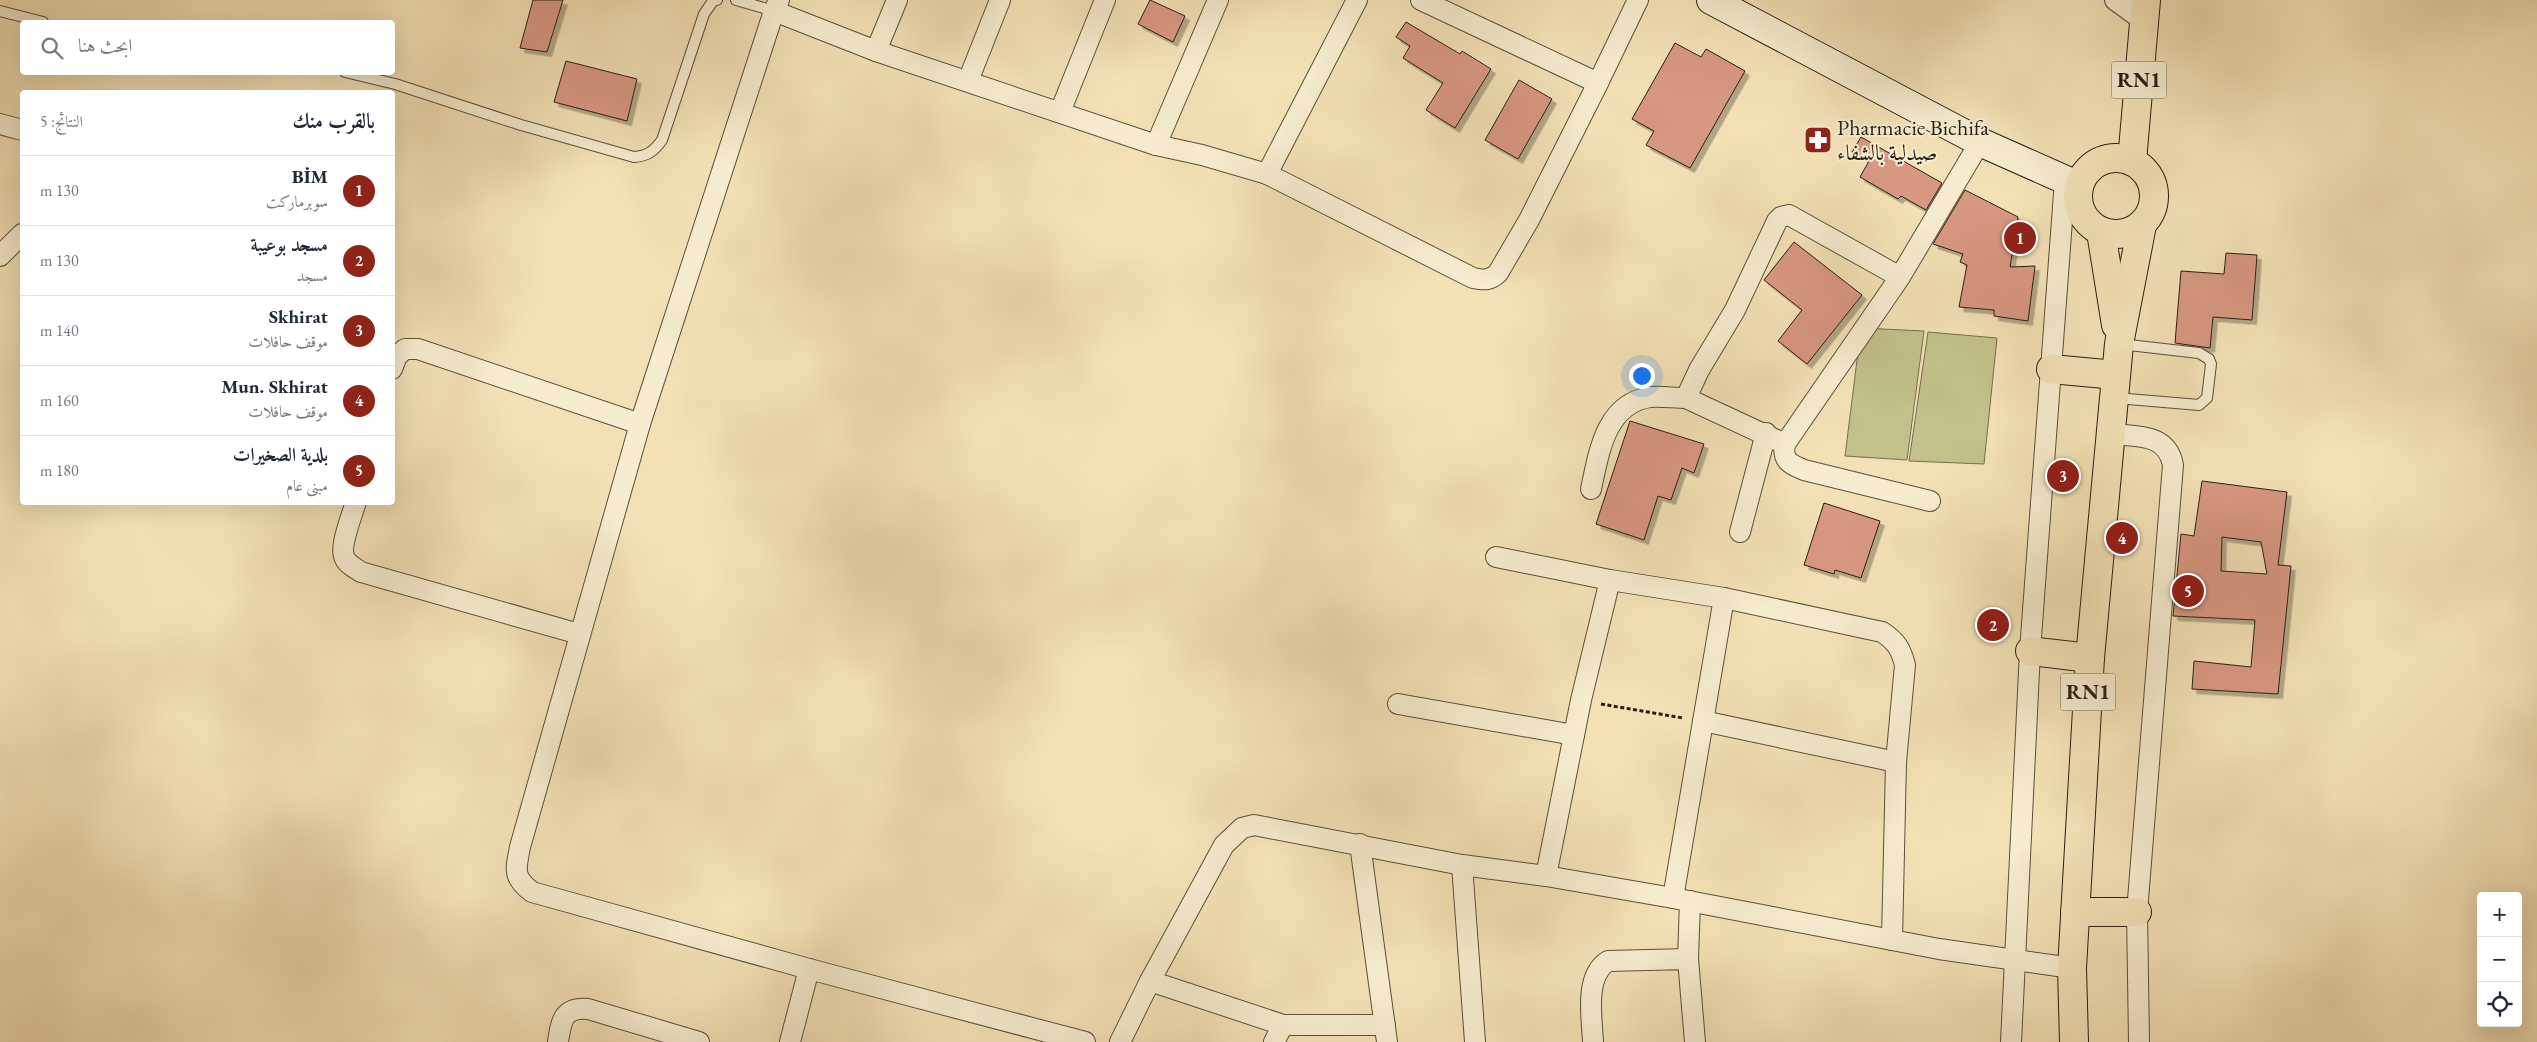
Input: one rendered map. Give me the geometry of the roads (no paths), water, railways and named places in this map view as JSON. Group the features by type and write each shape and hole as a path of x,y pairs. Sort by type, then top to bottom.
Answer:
{"main road":[{"name":"RN1","path":"2074,1042 2072,968 2090,658 2118,344 2142,225 2154,206 2153,184 2141,166 2132,160 2145,10"},
{"path":"2132,160 2110,158 2099,162 2072,183 2079,208 2092,226 2101,232 2122,234 2142,225"},
{"name":"RN1","path":"2101,232 2118,344"},
{"path":"2051,369 2115,386"},
{"path":"2030,651 2090,658"},
{"path":"2075,912 2137,912"}],"street":[{"path":"876,51 896,0"},
{"path":"968,81 1000,0"},
{"path":"1060,112 1105,0"},
{"path":"1156,145 1218,0"},
{"path":"1267,174 1357,0"},
{"path":"1421,0 1598,83"},
{"path":"1085,1042 809,969 532,892 522,885 516,873 520,847 640,424 776,6 876,51 1156,145 1202,155 1267,174 1473,278 1492,279 1498,273 1529,220 1638,0"},
{"path":"1711,0 1980,142 2072,183 2051,369 2030,651 2011,1042"},
{"path":"2115,0 2145,10"},
{"path":"0,124 20,129"},
{"path":"1930,501 1804,470 1789,464 1785,458 1785,444 1900,277 1980,142"},
{"path":"1686,398 1699,370 1734,310 1777,220 1782,217 1789,215 1900,277"},
{"path":"0,256 20,236"},
{"path":"395,361 397,356 405,349 418,349 640,424"},
{"path":"1591,489 1601,445 1618,413 1640,400 1651,397 1686,398 1785,444"},
{"path":"1740,532 1766,434"},
{"path":"2111,434 2154,439 2166,446 2171,455 2173,465 2137,912 2139,1042"},
{"path":"355,505 343,548 344,558 361,572 579,634"},
{"path":"1496,558 1610,580 1724,598 1882,632 1894,640 1902,652 1905,665 1896,762 1892,940"},
{"path":"1546,876 1581,700 1610,580"},
{"path":"1695,1042 1682,900 1702,721 1724,598"},
{"path":"1398,704 1574,735"},
{"path":"1702,721 1896,762"},
{"path":"1120,1042 1150,981 1224,845 1242,828 1254,826 1284,829 1462,865 1546,876 1682,900 2015,962 2072,968"},
{"path":"1150,981 1278,1033 1386,1034 1360,844"},
{"path":"1462,865 1476,1042"},
{"path":"1593,1042 1592,999 1594,979 1599,966 1608,961 1688,959"},
{"path":"790,1042 809,969"},
{"path":"558,1042 561,1022 568,1012 577,1008 588,1009 699,1042"}],"lane":[{"path":"358,75 395,84 521,125 634,157 645,156 655,149 662,140 704,14 713,1 717,0"},
{"path":"736,0 776,6"},
{"path":"0,11 35,20"},
{"path":"2115,386 2199,405 2207,398 2211,364 2209,359 2199,353 2118,344"}],"place":[{"name":"Pharmacie Bichifa صيدلية بالشفاء","path":"1818,140"},
{"name":"BİM","path":"2020,238"},
{"name":"Skhirat","path":"2063,476"},
{"name":"Mun. Skhirat","path":"2122,538"},
{"name":"بلدية الصخيرات","path":"2188,591"},
{"name":"مسجد بوعيبة","path":"1993,625"}]}
